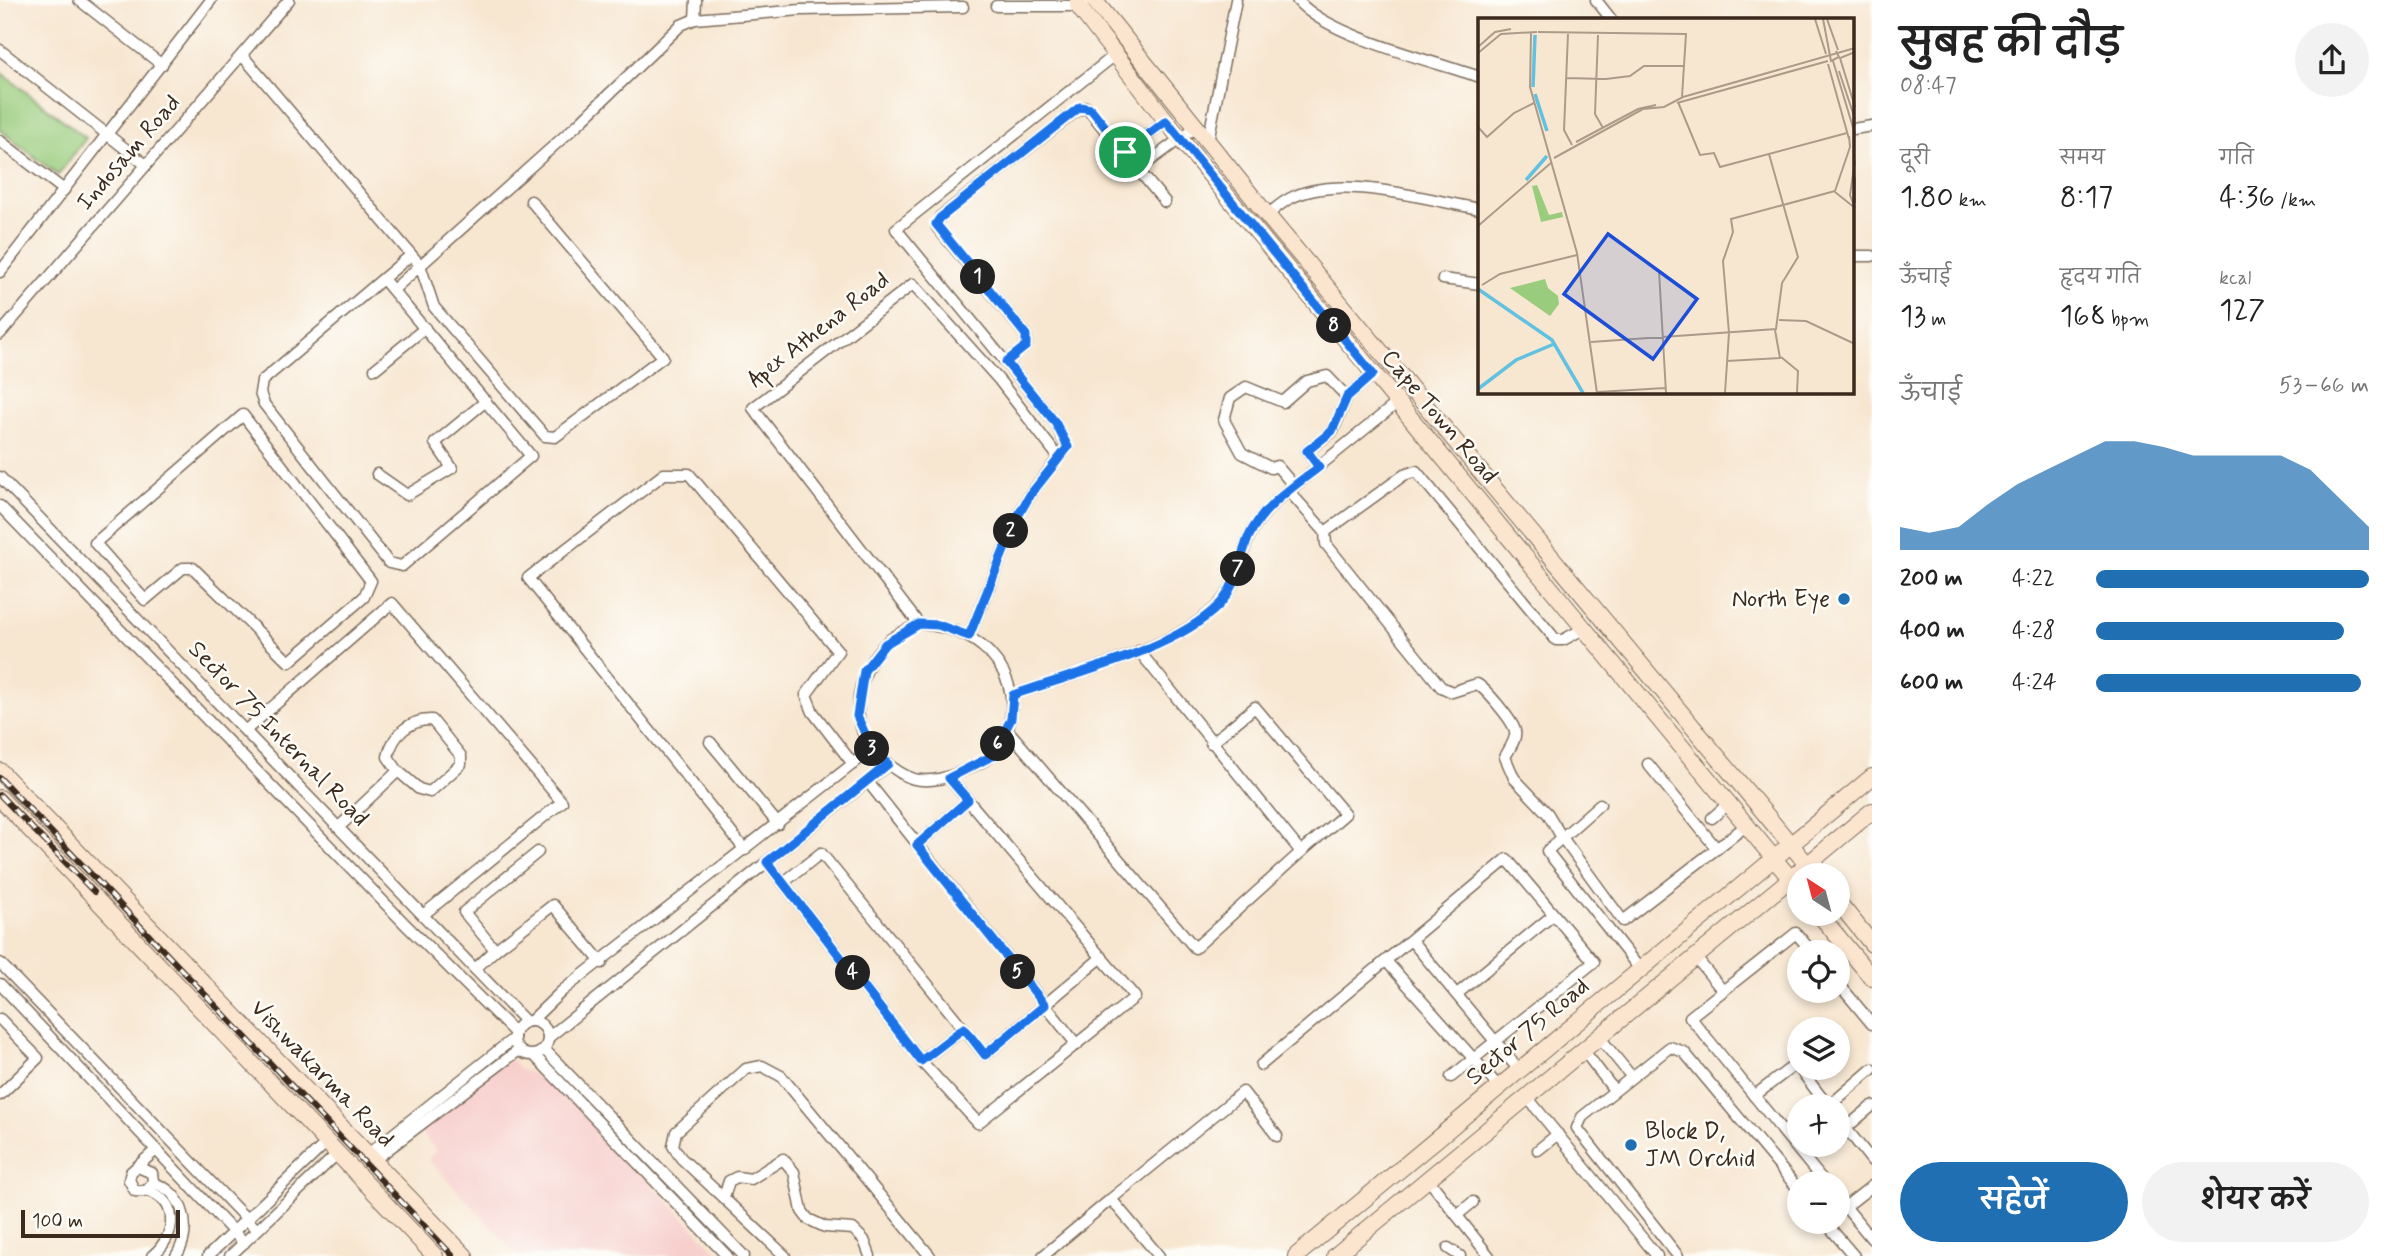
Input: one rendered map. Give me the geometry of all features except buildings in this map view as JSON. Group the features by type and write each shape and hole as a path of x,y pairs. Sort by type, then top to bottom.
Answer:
{"street":[{"path":"79,0 162,65"},
{"path":"1,269 211,0"},
{"name":"Indosam Road","path":"0,334 289,0"},
{"path":"695,19 696,0"},
{"name":"Cape Town Road","path":"1094,0 1267,215 1805,863"},
{"path":"1208,141 1236,0"},
{"path":"1297,0 1308,13 1364,38 1478,76"},
{"path":"1596,0 1610,18"},
{"path":"996,6 1081,2"},
{"name":"Cape Town Road","path":"1081,2 1115,55 1180,139 1787,874"},
{"path":"393,290 577,125 669,36 695,19 801,5 963,7"},
{"path":"0,50 146,165"},
{"path":"242,55 420,265 434,307 545,436 555,437 663,357 531,201"},
{"path":"969,636 1018,516 1068,447 1055,422 896,229 1115,55"},
{"path":"1006,362 1026,346 1026,335 937,228 937,221 1080,107 1091,109 1165,202"},
{"path":"1125,152 1166,121"},
{"path":"1854,129 1872,126"},
{"path":"1139,169 1196,127"},
{"path":"0,141 64,190"},
{"path":"1267,215 1289,199 1315,190 1343,188 1478,209"},
{"path":"384,281 531,456 402,566 389,563 264,404 260,393 262,381 384,281 411,255"},
{"path":"1854,256 1872,256"},
{"path":"1443,279 1478,284"},
{"name":"Apex Athena Road","path":"919,624 753,408 913,284 999,380 1059,458"},
{"path":"375,369 425,328"},
{"path":"1319,467 1307,451 1332,431 1347,397 1373,374"},
{"path":"1347,397 1327,376 1307,381 1283,402 1246,387 1230,398 1224,420 1242,453 1271,468 1277,466 1325,532 1325,544 1441,687 1452,691 1477,684 1489,694 1515,729 1515,738 1506,757 1514,778 1548,814 1623,921 1747,825"},
{"path":"377,474 407,495 452,468 435,443 486,401"},
{"path":"1013,695 1139,651 1188,628 1217,607 1228,593 1259,520 1291,488 1397,404"},
{"path":"132,613 183,568 193,568 289,662 364,597 371,581 243,415 95,543 145,600"},
{"path":"1325,532 1404,475 1416,471 1556,640 1563,640 1585,628"},
{"path":"745,850 528,578 664,474 689,474 838,651 806,695 813,712 853,764"},
{"name":"Sector 75 Internal Road","path":"0,477 528,1021"},
{"name":"Sector 75 Internal Road","path":"0,506 515,1036"},
{"path":"246,730 392,603 562,802 423,915"},
{"path":"919,624 938,625 969,636 998,663 1013,695 1011,719 992,756 949,778 914,779 888,764 872,749 857,716 864,671 885,644 919,624"},
{"path":"1139,651 1301,852"},
{"path":"1006,728 1195,948 1345,814 1255,707 1211,743"},
{"path":"418,719 432,719 461,756 461,764 430,792 419,789 398,771 388,757 389,748 397,735 418,719"},
{"path":"710,742 778,824"},
{"path":"371,1157 515,1036 562,991 691,893 872,749"},
{"path":"539,1052 549,1037 888,764"},
{"path":"1648,764 1717,849"},
{"name":"Vishwakarma Road","path":"0,771 465,1256"},
{"path":"339,827 398,771"},
{"name":"Sector 75 Road","path":"1296,1256 1639,968 1872,777"},
{"path":"767,862 921,1061 978,1123 1135,997 949,778"},
{"path":"868,782 1077,1045"},
{"name":"Vishwakarma Road","path":"0,798 435,1256"},
{"path":"917,845 968,800"},
{"path":"1712,818 1729,803"},
{"path":"1600,804 1547,851 1639,968"},
{"name":"Sector 75 Road","path":"1818,863 1872,811"},
{"path":"495,950 464,912 538,852"},
{"path":"783,884 821,853 985,1055 1102,957"},
{"path":"1261,1065 1507,859 1594,962 1497,1043 1451,1077"},
{"name":"Sector 75 Road","path":"1335,1256 1696,958 1787,890"},
{"path":"106,910 116,903 117,893"},
{"path":"691,893 705,911"},
{"path":"475,969 553,905 601,963"},
{"path":"1457,995 1553,915"},
{"path":"1850,917 1872,944"},
{"path":"133,938 138,926 146,924"},
{"path":"1829,926 1872,978"},
{"path":"1787,940 1796,933 1802,940"},
{"path":"1411,940 1519,1070"},
{"path":"1787,940 1690,1017 1815,1171"},
{"path":"1696,958 1723,991"},
{"path":"1386,961 1499,1087"},
{"path":"0,963 257,1230"},
{"path":"0,984 244,1243"},
{"path":"1850,997 1872,1024"},
{"path":"0,1018 38,1058 0,1095"},
{"path":"528,1021 541,1024 549,1037"},
{"path":"921,1061 964,1028"},
{"path":"515,1036 519,1050"},
{"path":"1600,1038 1631,1076"},
{"path":"68,1056 79,1045"},
{"path":"1678,1256 1577,1133 1579,1120 1670,1047 1680,1049 1787,1176"},
{"path":"371,1157 519,1050 539,1052 744,1256"},
{"path":"1584,1051 1614,1090"},
{"path":"539,1052 727,1256"},
{"path":"1754,1096 1796,1064 1820,1094"},
{"path":"785,1256 681,1158 673,1146 676,1132 746,1069 762,1066 781,1076 930,1256"},
{"path":"1843,1094 1872,1069"},
{"path":"1043,1256 1243,1092 1278,1136"},
{"path":"1527,1097 1657,1256"},
{"path":"1850,1125 1872,1106"},
{"path":"1850,1133 1872,1161"},
{"path":"1538,1150 1558,1134"},
{"path":"208,1256 247,1219 332,1148"},
{"path":"230,1256 332,1148"},
{"path":"156,1150 129,1176 129,1184 135,1191 151,1184 169,1164"},
{"path":"724,1198 729,1181 737,1177 751,1179 783,1159 794,1172 802,1211 808,1219 825,1227 853,1229 864,1240 870,1256"},
{"path":"138,1167 147,1168 151,1184 167,1206 173,1227 162,1248 152,1256"},
{"path":"1428,1179 1489,1256"},
{"path":"151,1184 171,1192 183,1214 183,1246 176,1256"},
{"path":"1850,1198 1872,1186"},
{"path":"1111,1199 1159,1256"},
{"path":"1457,1216 1473,1202"},
{"path":"1850,1214 1872,1240"},
{"path":"1835,1234 1854,1256"},
{"path":"1448,1248 1460,1256"}],"shaded area":[{"path":"508,1055 520,1070 530,1073 542,1070 721,1256 519,1256 428,1159 436,1151 418,1129"}],"green space":[{"path":"0,72 86,138 58,175 0,130"}],"railway":[{"path":"0,778 453,1256"},
{"path":"0,795 94,892"}],"place":[{"name":"North Eye","path":"1844,599"},
{"name":"Block D, JM Orchid","path":"1631,1145"}],"route":[{"path":"1080,107 1091,109 1125,152 1166,121 1373,374 1347,397 1332,431 1307,451 1319,467 1276,501 1259,520 1249,537 1228,593 1217,607 1188,628 1139,651 1013,695 1011,719 992,756 949,778 968,800 917,845 1045,1005 985,1055 964,1028 921,1061 767,862 888,764 872,749 857,716 864,671 885,644 919,624 938,625 969,636 1018,516 1030,495 1068,447 1055,422 1006,362 1026,346 1026,335 937,228 937,221 1080,107"}]}
